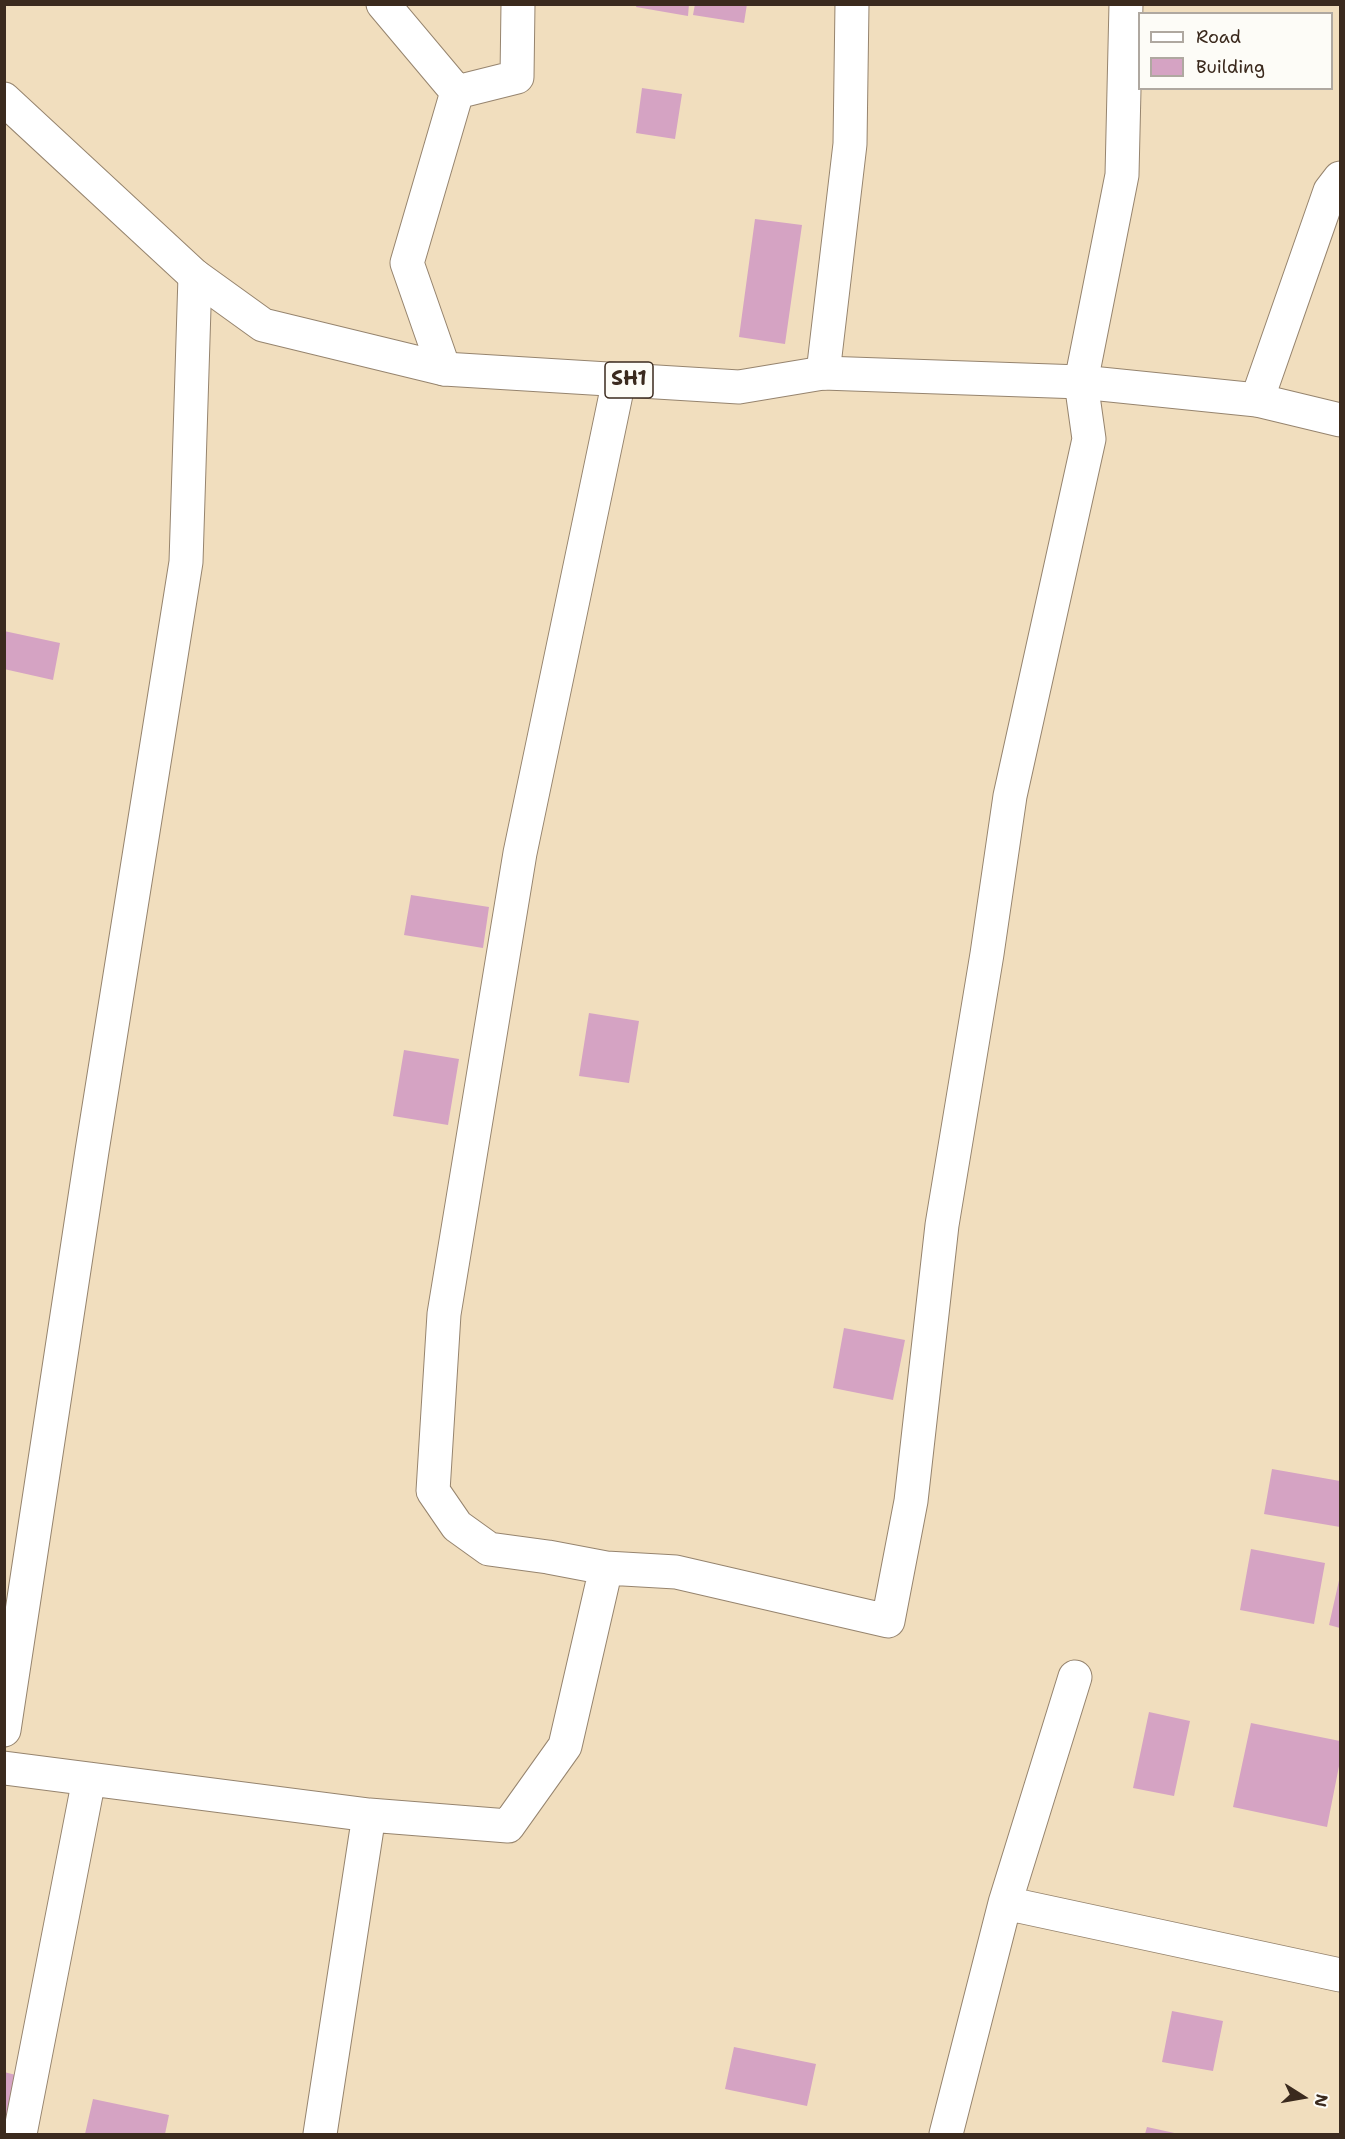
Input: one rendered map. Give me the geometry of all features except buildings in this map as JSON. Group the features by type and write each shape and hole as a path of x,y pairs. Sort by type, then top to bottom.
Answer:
{"street":[{"path":"383,4 457,92"},
{"path":"457,92 518,77 518,4"},
{"path":"823,373 850,144 852,4"},
{"path":"620,380 520,854 444,1314 433,1491 457,1526 489,1549 548,1557 606,1569 676,1572 888,1621 911,1501 942,1225 987,954 1010,796 1089,440 1082,382 1122,175 1126,4"},
{"path":"444,369 407,263 457,92"},
{"name":"SH1","path":"4,99 195,276 263,325 444,369 739,387 823,373 1082,382 1257,400 1341,420"},
{"path":"1257,400 1330,191 1341,178"},
{"path":"4,1730 94,1139 186,562 195,276"},
{"path":"4,1768 369,1815 508,1826 565,1746 606,1569"},
{"path":"946,2134 1005,1903 1075,1677"},
{"path":"20,2134 89,1779"},
{"path":"320,2134 369,1815"},
{"path":"1005,1903 1341,1975"}]}
